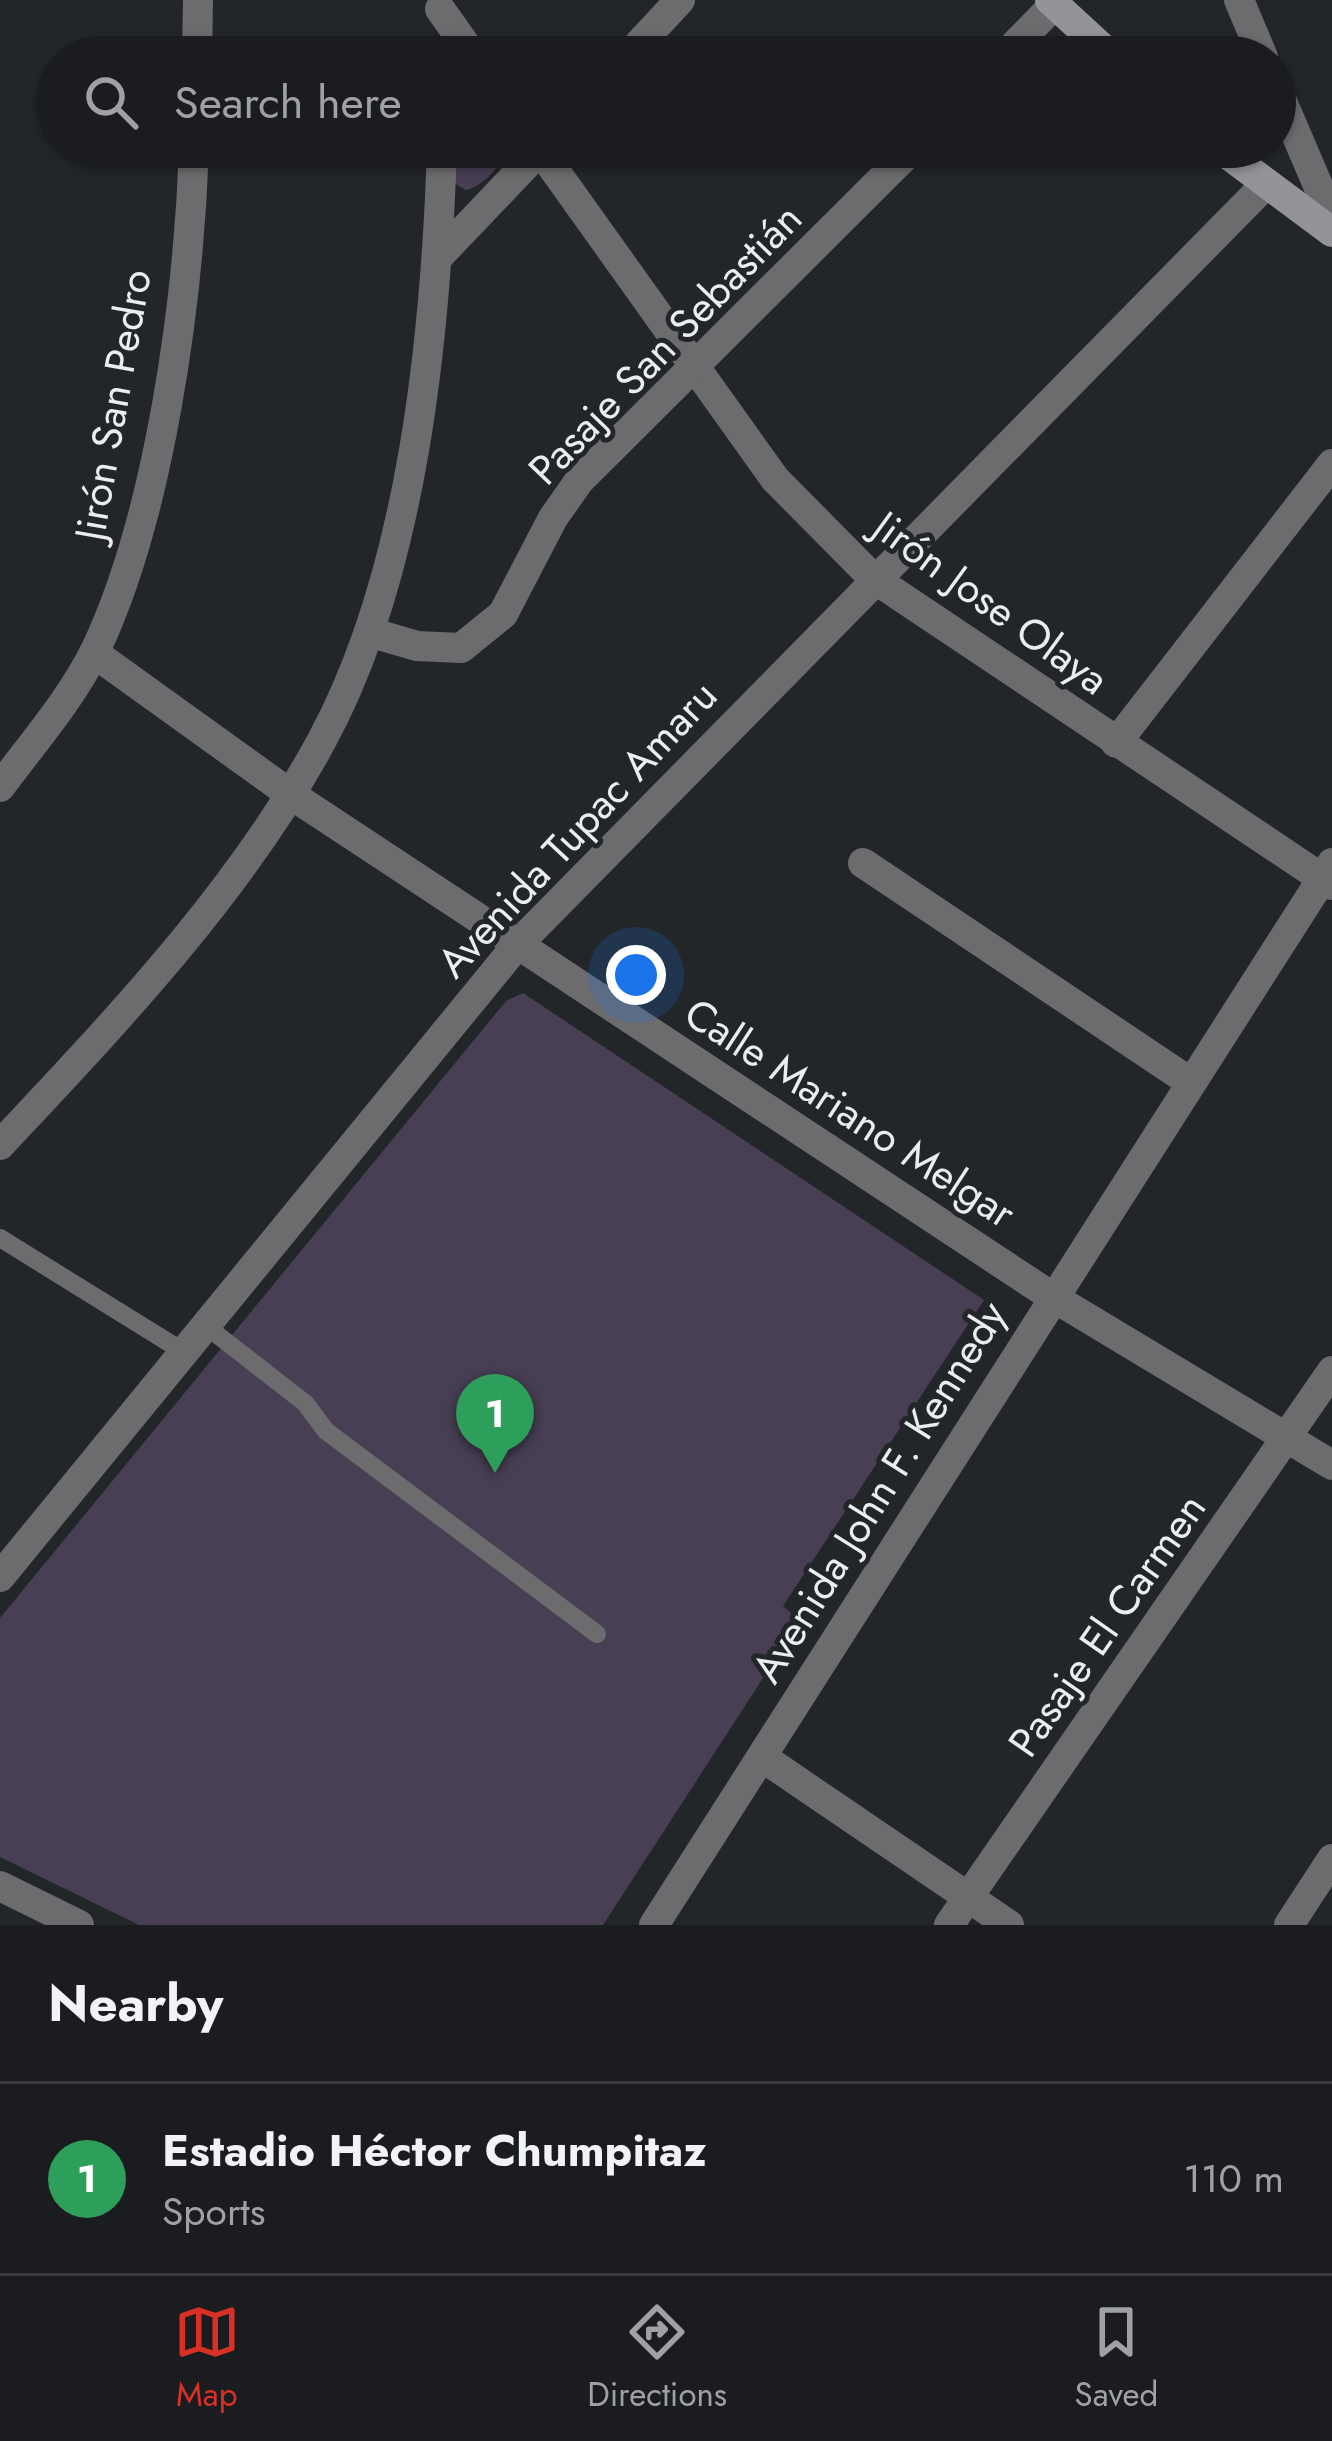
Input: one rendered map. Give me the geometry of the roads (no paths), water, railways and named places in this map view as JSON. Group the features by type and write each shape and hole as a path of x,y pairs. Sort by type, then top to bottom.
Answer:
{"street":[{"path":"197,36 198,0"},
{"path":"647,36 680,0"},
{"path":"1238,0 1254,36"},
{"path":"1022,36 1052,2 1089,36"},
{"path":"440,5 441,36"},
{"path":"440,5 460,36"},
{"path":"1296,134 1332,218"},
{"name":"Jirón San Pedro","path":"0,787 94,653 125,572 150,476 176,326 192,168"},
{"path":"0,1145 196,926 290,794 323,738 369,632 424,386 439,256 441,168"},
{"path":"439,256 521,168"},
{"name":"Jirón Jose Olaya","path":"554,168 775,479 873,578 1116,743 1328,876"},
{"name":"Pasaje San Sebastián","path":"369,632 416,646 461,648 503,614 553,518 579,482 893,168"},
{"path":"1244,168 1332,232"},
{"name":"Avenida Tupac Amaru","path":"0,1577 518,945 873,578 1265,185"},
{"path":"1116,743 1332,464"},
{"name":"Calle Mariano Melgar","path":"94,653 290,794 1052,1296 1332,1465"},
{"path":"862,863 1190,1082"},
{"name":"Avenida John F. Kennedy","path":"654,1925 1052,1296 1328,876"},
{"name":"Pasaje El Carmen","path":"949,1925 1332,1371"},
{"path":"762,1757 1009,1925"},
{"path":"1289,1925 1332,1859"},
{"path":"0,1886 79,1925"}],"lane":[{"path":"0,1238 184,1352"},
{"path":"206,1326 305,1403 326,1431 597,1634"}],"place":[{"name":"Estadio Héctor Chumpitaz","path":"495,1473"}]}
